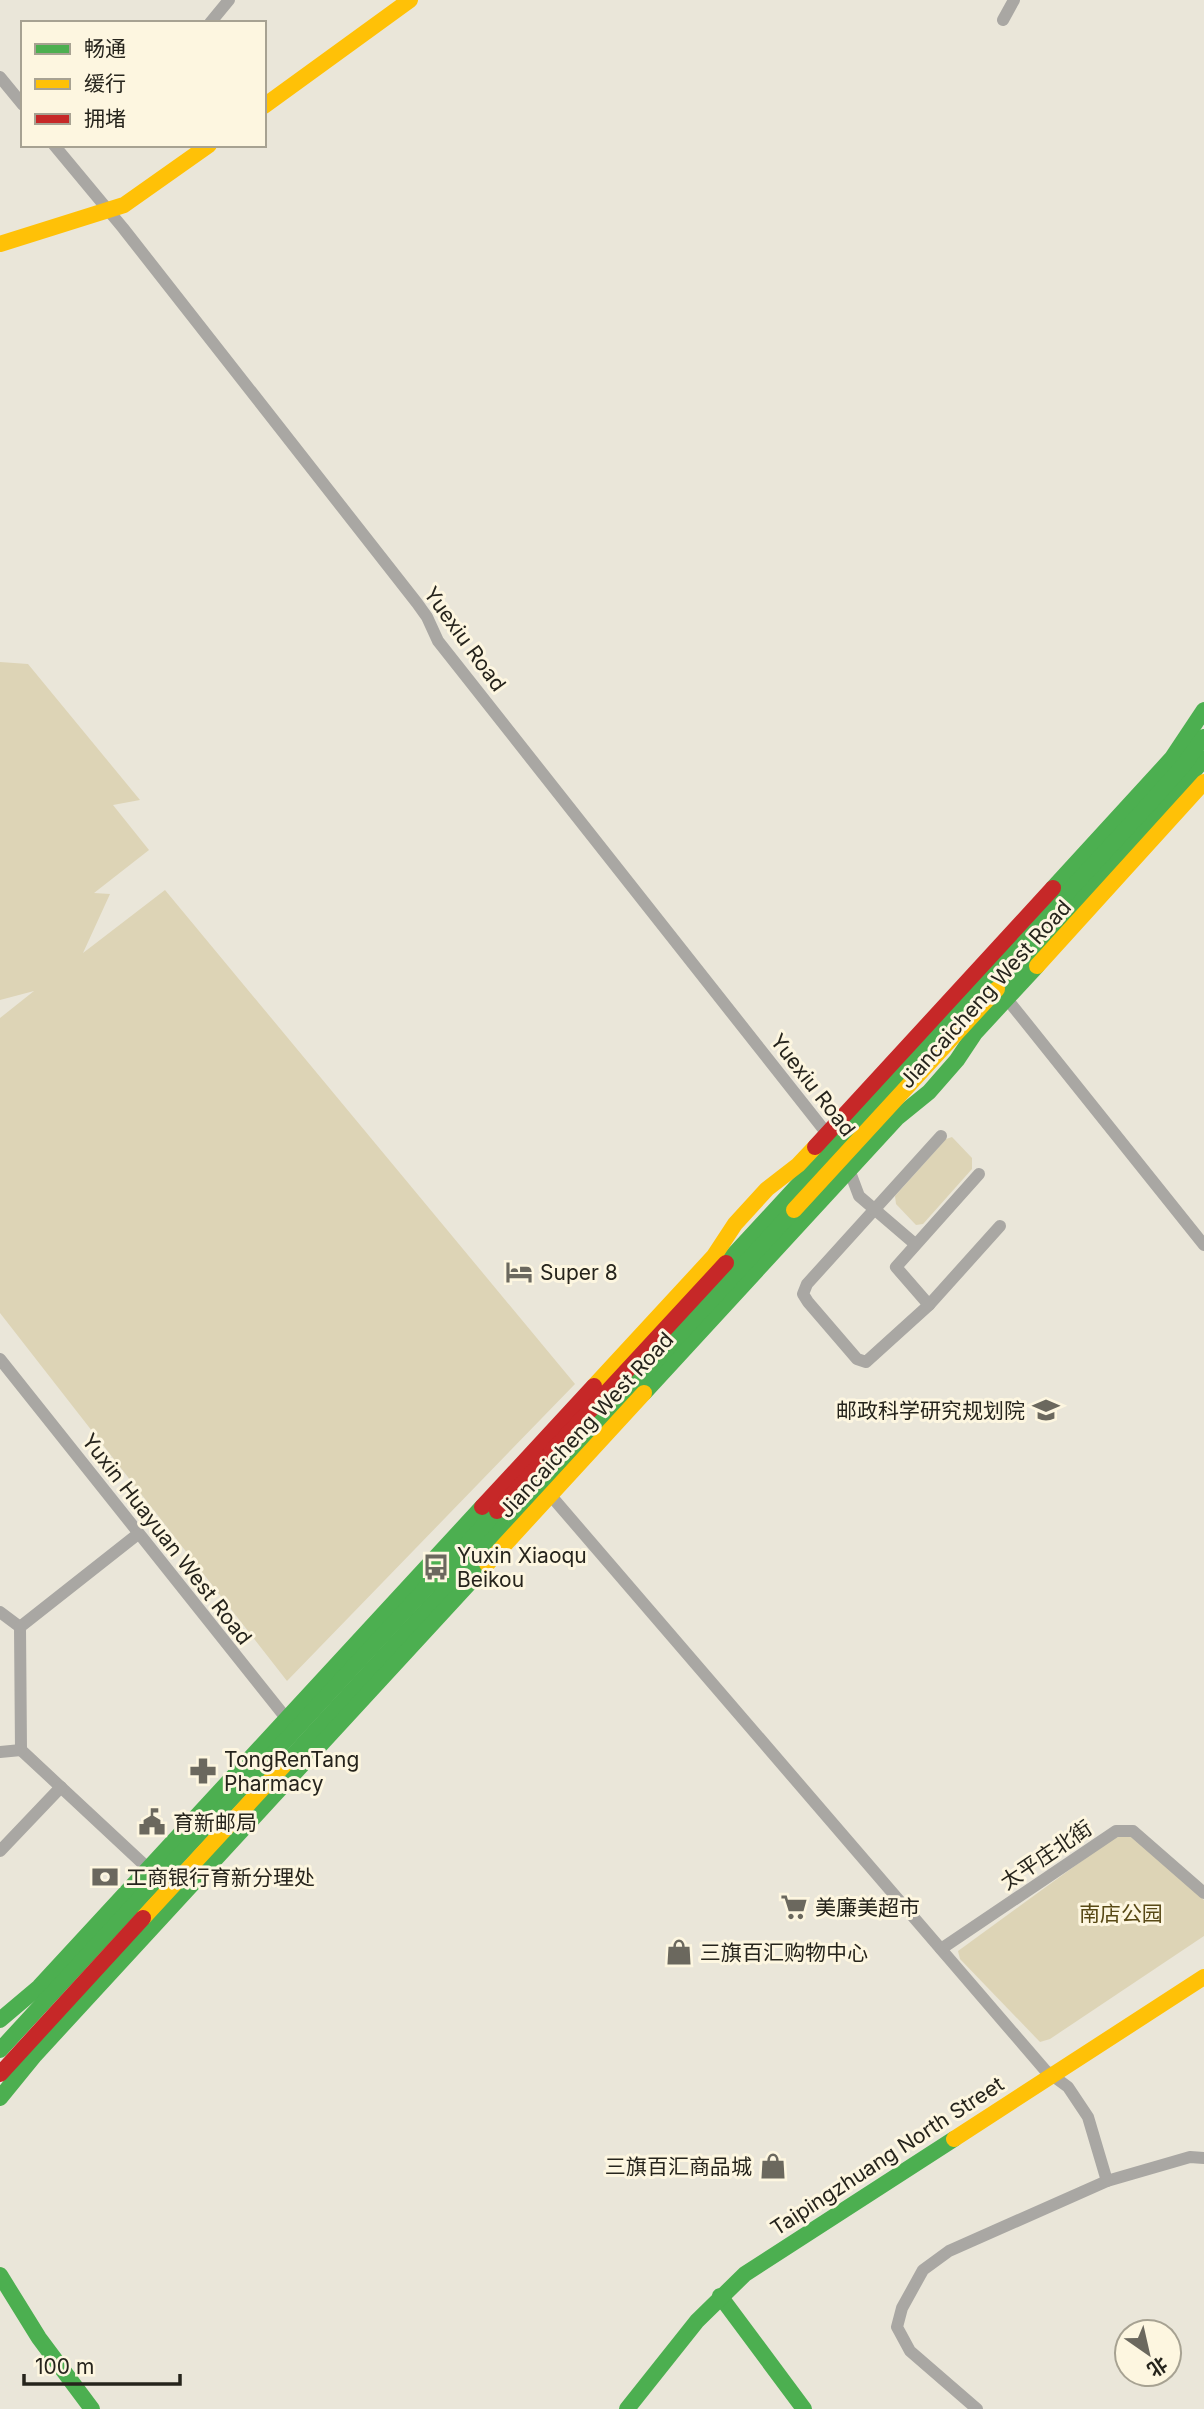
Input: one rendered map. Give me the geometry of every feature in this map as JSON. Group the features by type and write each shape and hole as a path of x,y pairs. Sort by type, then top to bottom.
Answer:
{"main road":[{"path":"266,105 408,1"},
{"path":"0,244 109,211 137,197 206,147"},
{"name":"Jiancaicheng West Road","path":"0,2074 590,1391 714,1256 735,1224 752,1205 767,1189 798,1165 838,1151 1172,758 1204,710"},
{"name":"Jiancaicheng West Road","path":"0,2098 35,2055 541,1485 1166,785 1204,737"},
{"name":"Jiancaicheng West Road","path":"1002,993 1204,759"},
{"name":"Jiancaicheng West Road","path":"0,2020 39,1987 541,1485 640,1356 838,1151 1002,993 1204,782"},
{"path":"590,1391 640,1356"},
{"name":"Jiancaicheng West Road","path":"0,2050 154,1873"},
{"name":"Taipingzhuang North Street","path":"1057,2079 1204,1977"},
{"name":"Taipingzhuang North Street","path":"627,2409 693,2325 760,2263 1204,1990"},
{"path":"0,2275 29,2325 92,2409"},
{"path":"0,2299 83,2409"},
{"path":"723,2300 804,2409"},
{"name":"Taipingzhuang North Street","path":"641,2409 723,2300"}],"street":[{"path":"212,21 229,0"},
{"path":"1003,20 1014,0"},
{"path":"0,77 21,103"},
{"name":"Yuexiu Road","path":"56,147 109,211 425,614 436,638 838,1151 859,1196 915,1244"},
{"path":"1002,993 1204,1245"},
{"path":"941,1136 807,1284 803,1294 857,1359 866,1362 929,1305 1000,1226"},
{"path":"929,1305 896,1267 979,1174"},
{"name":"Yuxin Huayuan West Road","path":"0,1359 297,1729"},
{"path":"541,1485 1088,2117 1107,2181"},
{"path":"20,1627 138,1534"},
{"path":"0,1612 20,1627"},
{"path":"20,1627 21,1750 154,1873"},
{"path":"0,1752 21,1750"},
{"path":"2,1845 61,1787"},
{"name":"太平庄北街","path":"941,1949 1116,1831 1133,1831 1204,1893"},
{"path":"977,2409 911,2351 897,2327 902,2308 923,2270 949,2251 1107,2181 1191,2157 1204,2158"}],"green space":[{"path":"0,662 28,664 140,800 113,805 149,850 94,893 110,894 83,953 165,890 575,1384 287,1681 0,1313 0,1018 34,991 0,1000"},
{"path":"952,1137 972,1158 972,1169 923,1224 916,1225 896,1204 895,1196 946,1139"},
{"name":"南店公园","path":"1131,1834 1204,1900 1204,1936 1050,2039 1040,2042 960,1959 958,1951 1116,1836"}],"traffic: fast":[{"path":"1053,888 1172,758 1204,710"},
{"path":"726,1263 1149,804 1204,737"},
{"path":"997,989 1164,807 1204,759"},
{"path":"644,1393 897,1118 929,1092 957,1060 975,1033 1037,966"},
{"path":"287,1762 794,1210"},
{"path":"0,2020 39,1987 482,1507"},
{"path":"0,2050 497,1511"},
{"path":"0,2098 35,2055 487,1564"},
{"path":"627,2409 697,2321 745,2274 954,2139"},
{"path":"0,2275 39,2338 92,2409"},
{"path":"720,2296 804,2409"}],"traffic: slow":[{"path":"266,105 410,0"},
{"path":"0,244 124,205 206,147"},
{"path":"1037,966 1204,782"},
{"path":"794,1210 997,989"},
{"path":"594,1386 714,1256 735,1224 767,1189 798,1165 815,1147"},
{"path":"487,1564 644,1393"},
{"path":"143,1918 287,1762"},
{"path":"954,2139 1204,1977"}],"traffic: jam":[{"path":"815,1147 1053,888"},
{"path":"497,1511 726,1263"},
{"path":"482,1507 594,1386"},
{"path":"0,2074 143,1918"}],"place":[{"name":"Super 8","path":"519,1272"},
{"name":"邮政科学研究规划院","path":"1046,1410"},
{"name":"Yuxin Xiaoqu Beikou","path":"436,1567"},
{"name":"TongRenTang Pharmacy","path":"203,1771"},
{"name":"育新邮局","path":"152,1822"},
{"name":"工商银行育新分理处","path":"105,1877"},
{"name":"美廉美超市","path":"794,1907"},
{"name":"三旗百汇购物中心","path":"679,1952"},
{"name":"三旗百汇商品城","path":"773,2166"}]}
